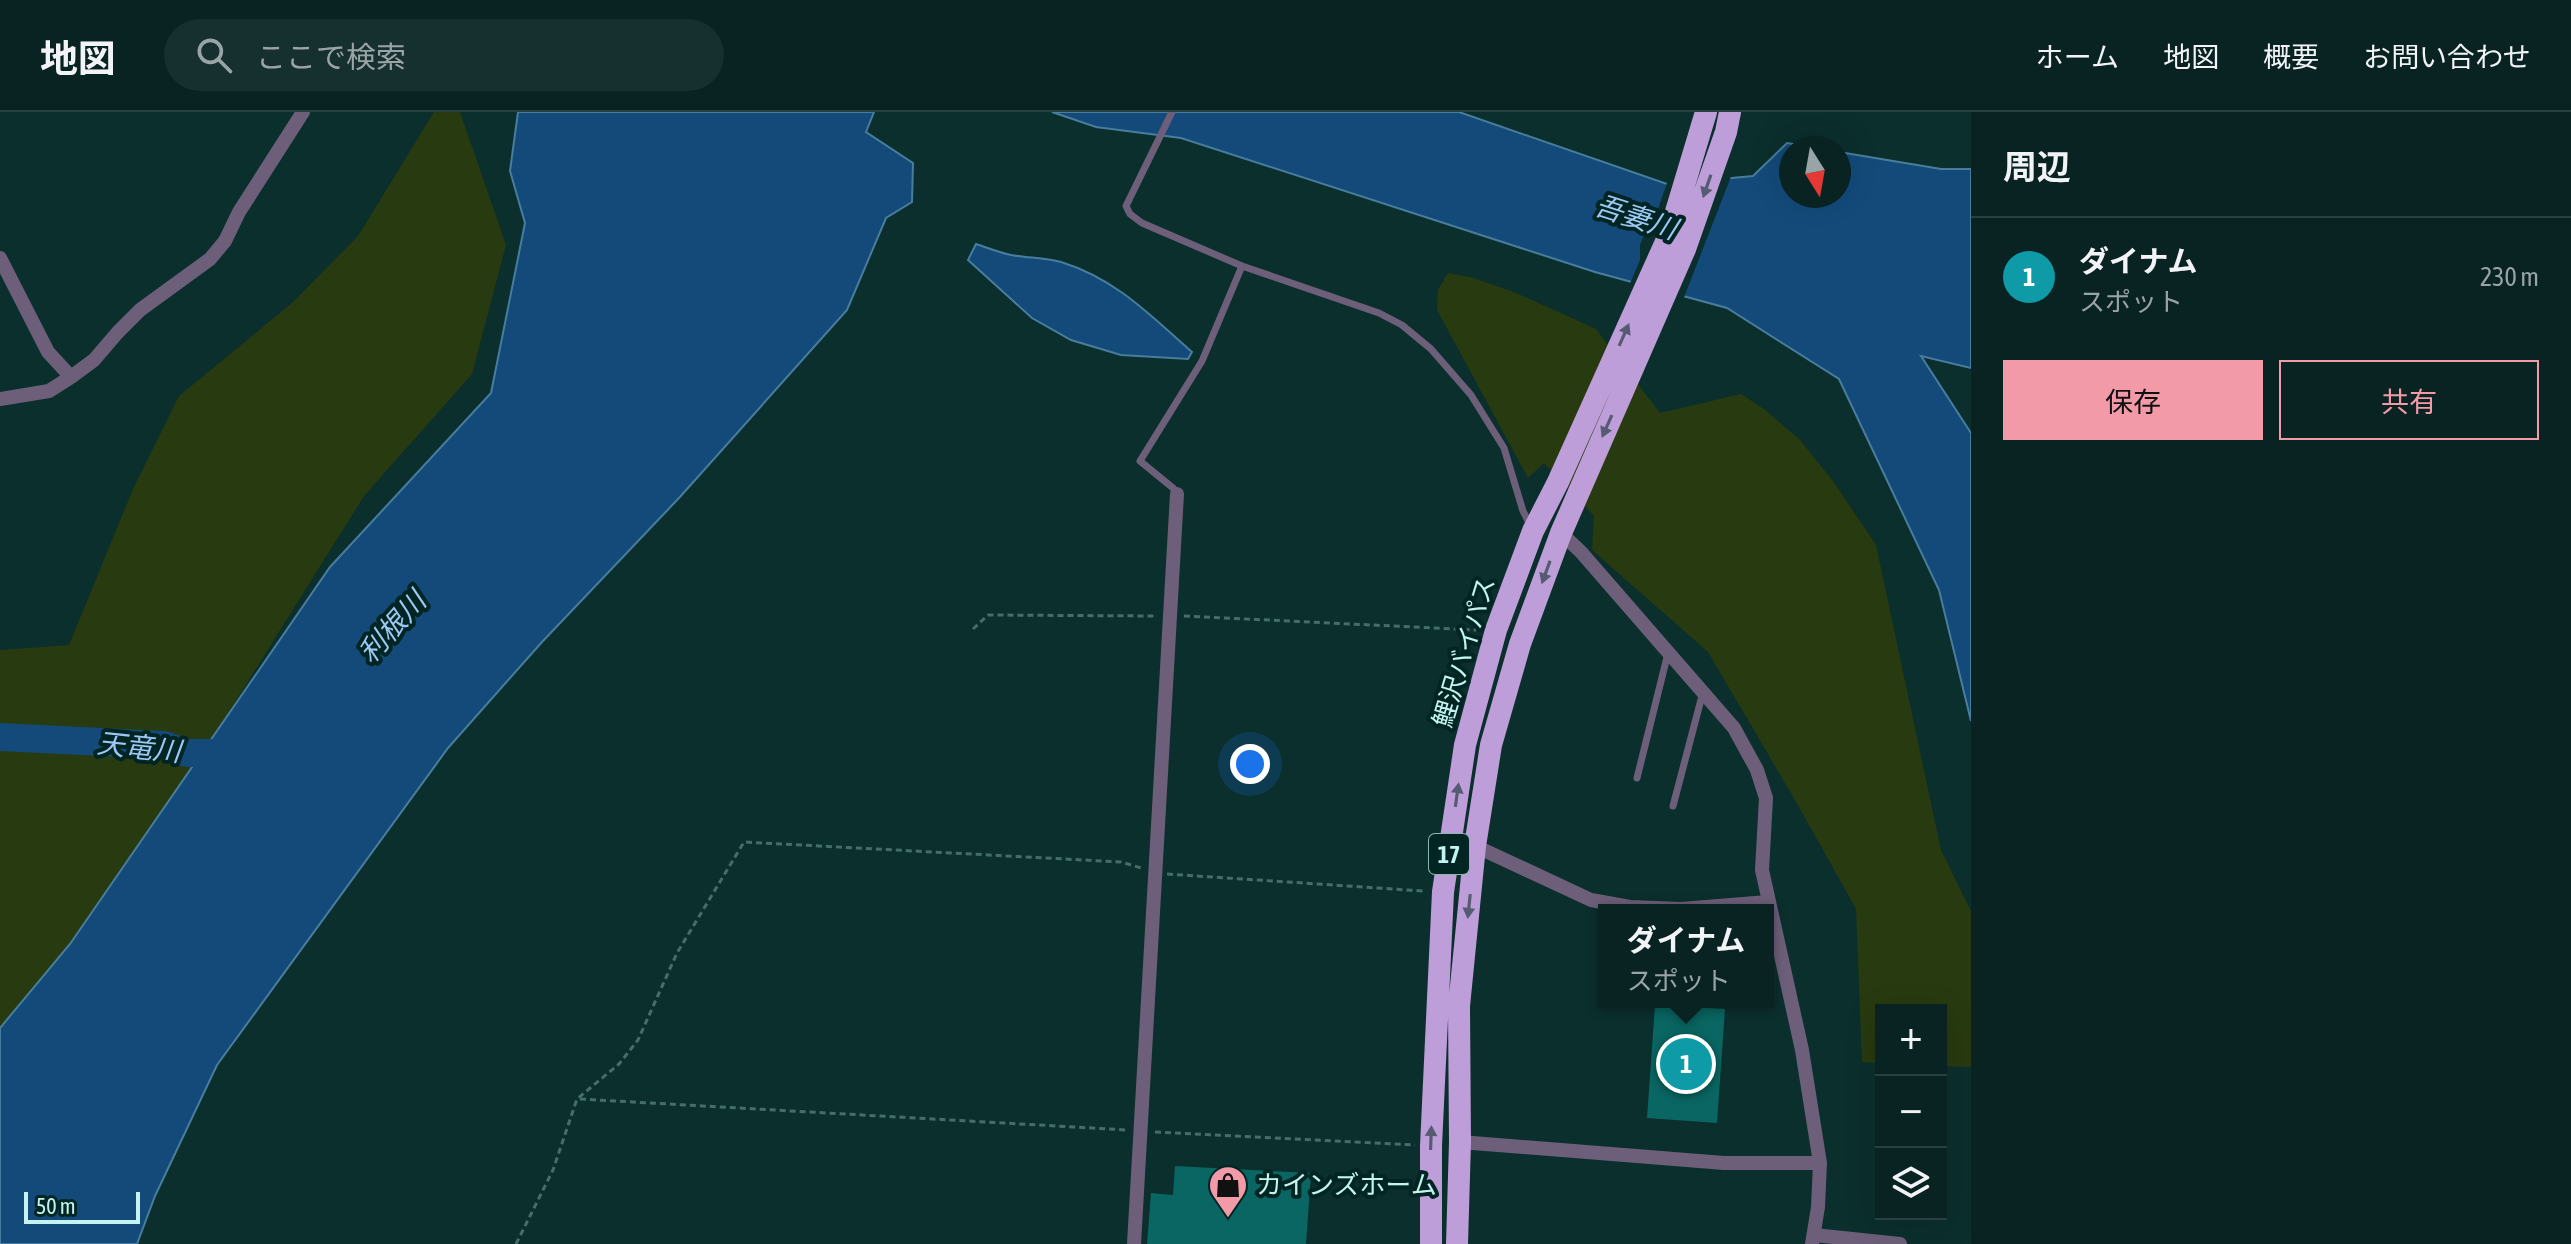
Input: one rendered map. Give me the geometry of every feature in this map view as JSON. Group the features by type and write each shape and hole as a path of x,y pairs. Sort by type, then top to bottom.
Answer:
{"highway":[{"name":"鯉沢バイパス","path":"1431,1244 1431,1146 1443,892 1465,745 1496,630 1533,531 1669,235 1706,112"},
{"name":"鯉沢バイパス","path":"1457,1244 1459,1006 1475,846 1491,745 1520,644 1561,533 1685,249 1726,132 1730,112"}],"street":[{"path":"0,399 49,391 71,377 94,360 140,310 210,259 225,241 239,212 303,112"},
{"path":"0,258 48,352 71,377"},
{"path":"1134,1244 1177,494"},
{"path":"1561,533 1734,728 1757,770 1766,798 1762,870 1768,902 1743,904"},
{"path":"1475,846 1591,900 1613,904"},
{"path":"1774,928 1802,1050 1820,1163 1813,1240 1900,1244"},
{"path":"1460,1142 1724,1163 1820,1163"}],"lane":[{"path":"1172,112 1126,206 1130,214 1142,223 1242,266 1379,313 1402,325 1431,349 1471,395 1504,448 1523,511 1533,531"},
{"path":"1177,494 1140,461 1202,361 1242,266"},
{"path":"1637,778 1668,653"},
{"path":"1673,806 1703,692"}],"path":[{"path":"973,629 988,615 1171,616 1496,630"},
{"path":"516,1244 553,1170 577,1099 619,1064 638,1040 677,953 744,842 1121,862 1156,874 1443,892"},
{"path":"577,1099 1431,1146"}],"green space":[{"path":"434,112 460,112 506,245 472,374 364,496 220,726 70,944 0,1028 0,650 69,645 133,489 179,396 292,303 358,236"},
{"path":"1448,273 1474,278 1596,329 1660,413 1741,394 1800,440 1833,481 1876,545 1941,850 1971,911 1971,1067 1947,1066 1947,1004 1875,1004 1875,1063 1862,1062 1856,909 1708,652 1592,550 1594,516 1544,463 1528,478 1437,310 1438,290"}],"water":[{"name":"利根川","path":"518,112 874,112 866,132 913,163 912,202 886,218 847,310 679,498 542,642 448,748 217,1065 155,1196 137,1244 0,1244 0,1028 70,944 330,567 491,393 525,223 510,171"},
{"name":"吾妻川","path":"1052,112 1459,112 1667,184 1753,176 1779,151 1779,208 1851,208 1851,154 1941,169 1971,169 1971,368 1921,356 1971,433 1971,721 1939,590 1839,379 1727,308 1595,272 1181,138 1096,127"},
{"path":"976,244 1007,254 1061,262 1099,278 1147,312 1192,352 1188,359 1121,355 1071,340 1032,318 968,260"}],"pier":[{"path":"1732,174 1683,300 1629,286 1640,260 1640,245 1651,217 1656,215 1668,180"}],"building":[{"path":"1655,1008 1725,1009 1717,1123 1647,1118"},
{"name":"カインズホーム","path":"1175,1166 1311,1173 1306,1244 1147,1244 1151,1193 1173,1195"}],"waterway":[{"name":"天竜川","path":"0,737 164,745 187,753 241,753"}],"place":[{"name":"ダイナム","path":"1686,1064"},
{"name":"カインズホーム","path":"1228,1219"}]}
